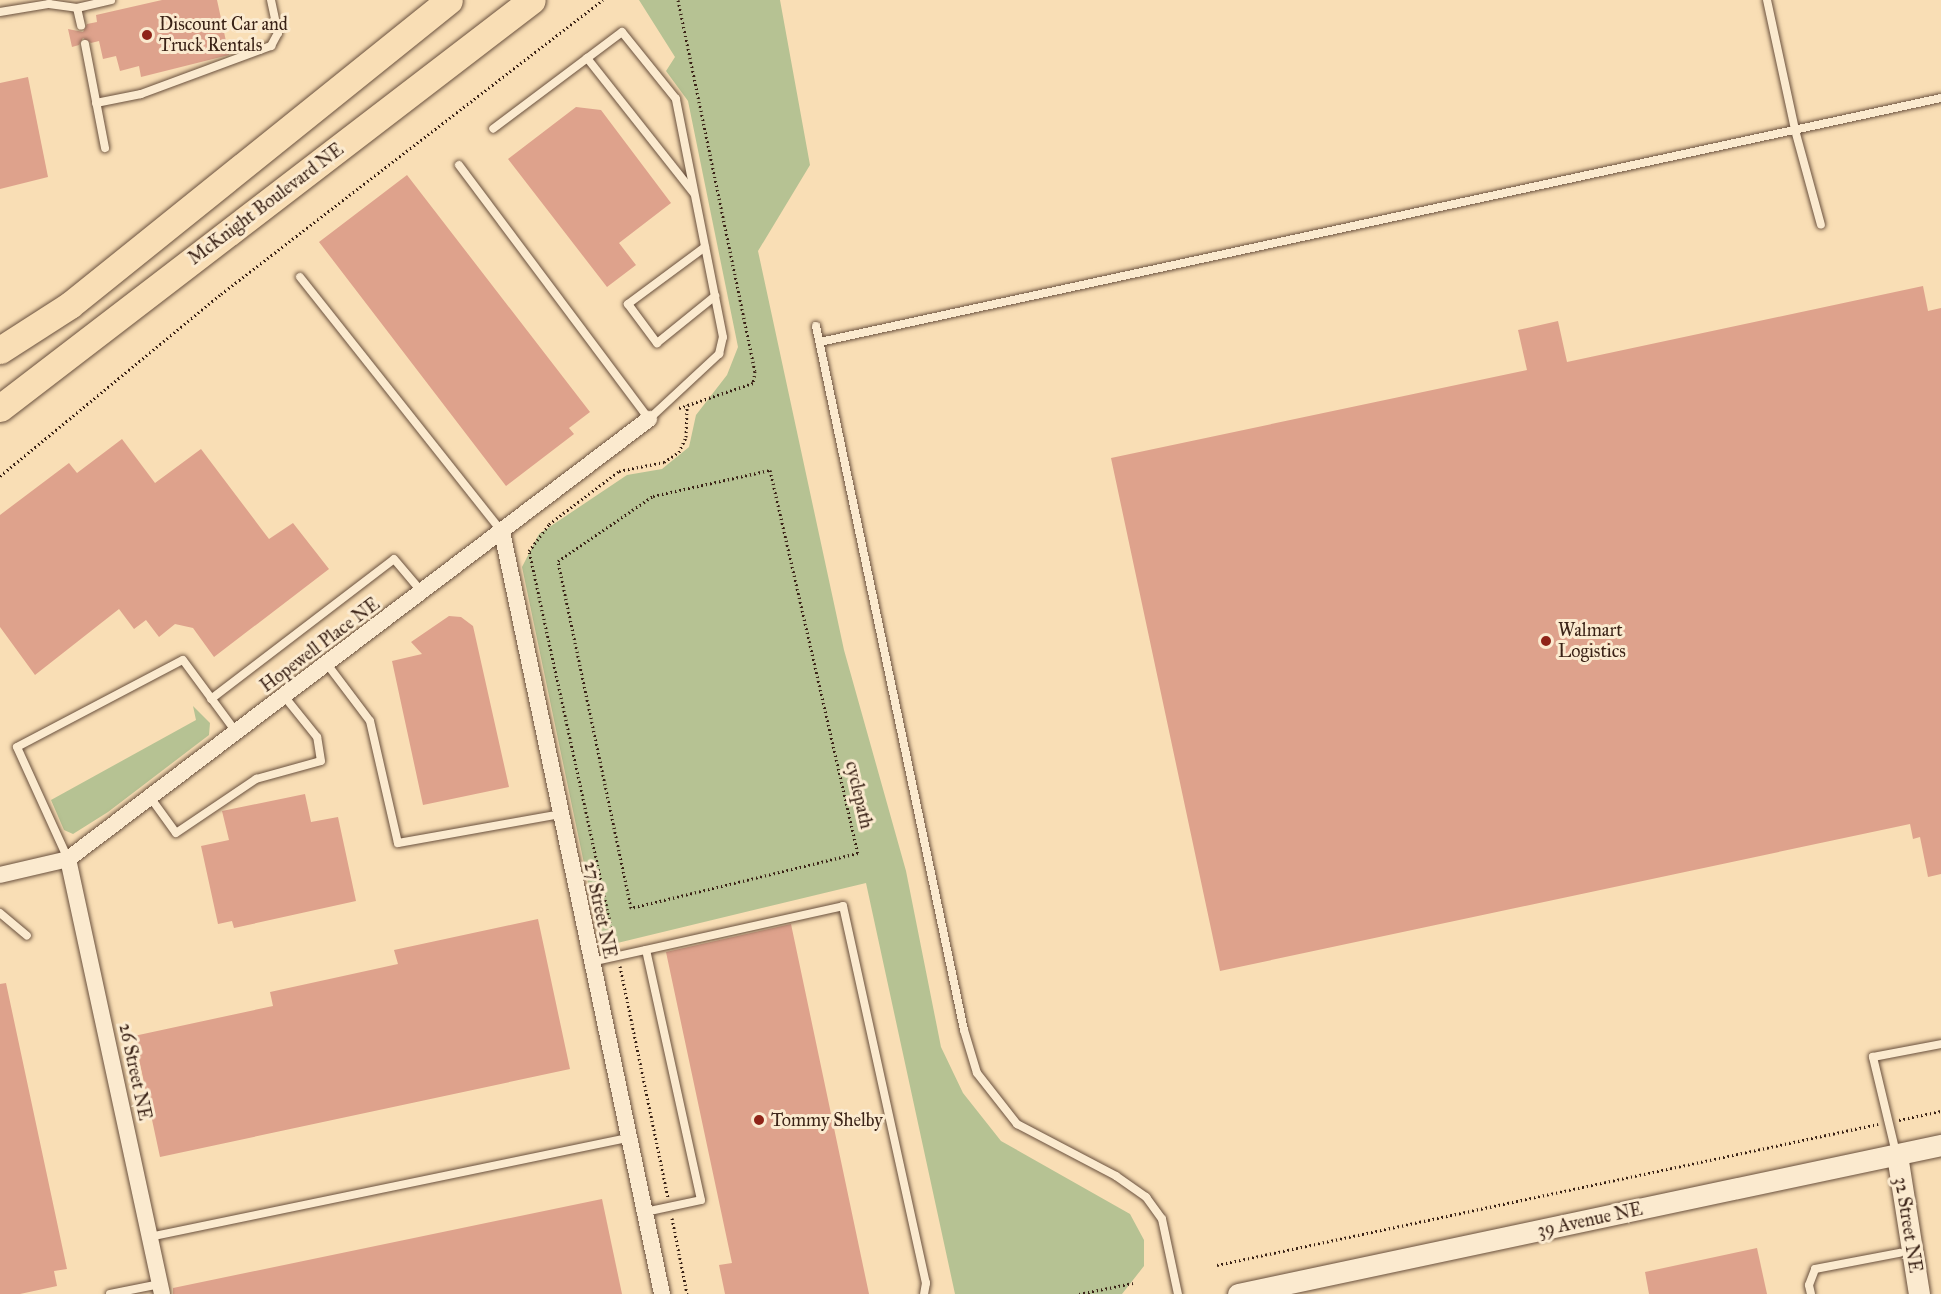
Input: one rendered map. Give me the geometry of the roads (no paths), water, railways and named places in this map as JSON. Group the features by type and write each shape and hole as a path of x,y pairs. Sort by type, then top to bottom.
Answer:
{"main road":[{"path":"0,350 70,304 449,0"},
{"name":"McKnight Boulevard NE","path":"0,408 532,0"}],"street":[{"name":"Hopewell Place NE","path":"0,875 68,859 502,532 649,418"},
{"name":"27 Street NE","path":"502,532 662,1294"},
{"name":"26 Street NE","path":"68,859 161,1289"},
{"name":"39 Avenue NE","path":"1238,1294 1941,1145"},
{"name":"32 Street NE","path":"1897,1155 1919,1294"}],"lane":[{"path":"0,12 49,4 77,8 111,0"},
{"path":"96,103 141,94 271,46 278,33 271,0"},
{"path":"1767,0 1795,130 1821,225"},
{"path":"77,8 81,26"},
{"path":"459,165 649,418 719,354 723,337 676,99 622,32 493,129"},
{"path":"85,44 105,148"},
{"path":"587,58 695,195"},
{"path":"820,342 1941,98"},
{"path":"705,247 628,304 657,342 715,296"},
{"path":"300,277 502,532"},
{"path":"816,326 964,1030 977,1073 1017,1124 1116,1176 1146,1197 1162,1219 1178,1294"},
{"path":"211,699 394,559 422,592"},
{"path":"68,859 17,747 183,660 236,732"},
{"path":"327,664 370,721 398,843 560,814"},
{"path":"150,797 176,833 256,779 321,761 317,737 284,696"},
{"path":"591,962 843,906 926,1283 924,1294"},
{"path":"0,913 27,936"},
{"path":"645,1212 701,1200 646,950"},
{"path":"1897,1155 1887,1122 1873,1057 1941,1044"},
{"path":"149,1237 629,1138"},
{"path":"1811,1294 1809,1285 1815,1269 1899,1253"},
{"path":"110,1294 161,1289"}],"place":[{"name":"Discount Car and Truck Rentals","path":"147,35"},
{"name":"Walmart Logistics","path":"1546,641"},
{"name":"Tommy Shelby","path":"759,1120"}]}
